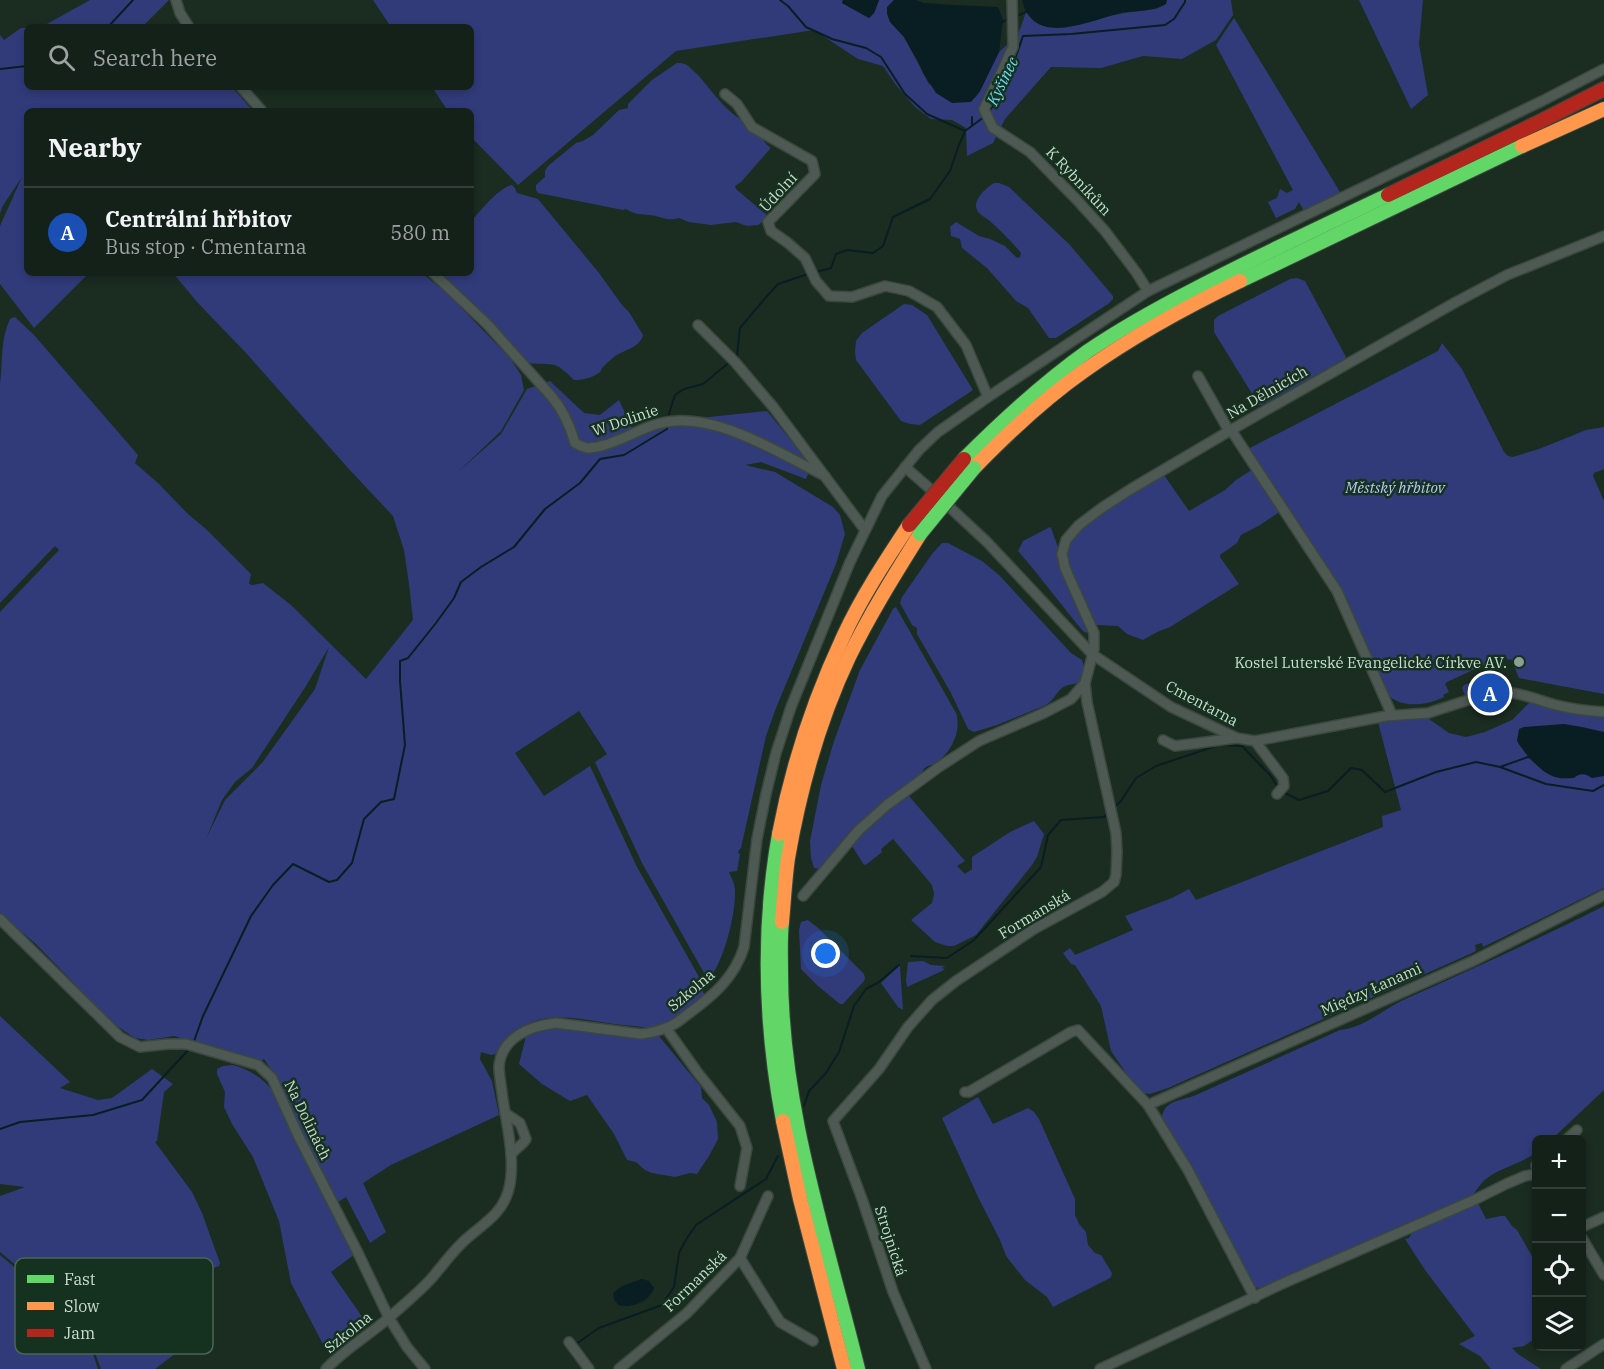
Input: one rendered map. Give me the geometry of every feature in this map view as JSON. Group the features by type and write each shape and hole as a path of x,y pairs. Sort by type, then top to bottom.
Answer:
{"highway":[{"path":"844,1369 788,1149 775,1080 767,1003 768,908 782,813 794,765 811,712 831,662 871,584 1014,410 1097,345 1148,314 1239,266 1604,89"},
{"path":"969,463 1016,427 1062,387 1118,347 1169,317 1459,176 1604,109"},
{"path":"858,1369 801,1141 788,1076 780,987 780,943 783,899 792,834 814,744 848,656 915,530"}],"street":[{"path":"176,0 180,13 187,24"},
{"name":"K Rybníkům","path":"1012,0 1013,47 984,110 993,128 1030,152 1064,185 1105,231 1148,291"},
{"name":"Szkolna","path":"326,1369 389,1318 429,1281 460,1244 495,1216 505,1199 511,1183 511,1155 499,1070 508,1044 524,1032 546,1024 556,1023 640,1034 670,1027 718,990 728,979 741,957 746,935 757,839 776,753 791,707 882,496 919,450 938,432 988,397 1148,291 1604,69"},
{"path":"244,90 259,108"},
{"name":"Údolní","path":"725,94 737,104 752,127 812,160 815,174 768,222 771,231 805,258 816,281 829,296 852,297 885,286 909,291 937,307 966,345 988,397"},
{"name":"Na Dělnicích","path":"1092,654 1095,644 1093,630 1064,564 1062,552 1066,540 1079,525 1131,489 1230,430 1507,275 1604,236"},
{"name":"W Dolinie","path":"436,276 488,325 552,397 561,408 571,428 575,443 588,448 605,446 660,423 694,421 714,424 747,437 825,476"},
{"path":"698,325 733,360 774,408 865,531"},
{"path":"1198,376 1230,430 1337,591 1392,715"},
{"name":"Cmentarna","path":"904,466 987,542 1092,654 1171,706 1237,738 1255,741 1392,715 1428,714 1499,692 1517,694 1580,711 1604,712"},
{"path":"803,896 858,831 887,805 979,741 1071,699 1085,683 1092,654"},
{"name":"Formanská","path":"833,1121 879,1069 908,1027 932,1000 956,981 1034,929 1102,892 1114,882 1116,833 1087,702 1085,683"},
{"path":"1071,699 1087,702"},
{"path":"1163,740 1175,746 1237,738"},
{"path":"1255,741 1283,778 1284,786 1277,794"},
{"name":"Między Łanami","path":"1148,1105 1473,961 1604,895"},
{"name":"Na Dolinách","path":"0,919 120,1037 140,1047 186,1044 258,1065 272,1078 389,1318 407,1347 425,1369"},
{"path":"666,1028 740,1126 747,1148 740,1186"},
{"path":"965,1092 969,1092 1078,1030 1148,1105 1188,1170 1255,1298"},
{"path":"505,1113 520,1123 526,1139 514,1149 511,1155"},
{"name":"Strojnická","path":"833,1121 862,1198 892,1292 927,1369"},
{"path":"1572,1135 1577,1130"},
{"path":"1100,1369 1296,1278 1506,1184 1532,1175"},
{"name":"Formanská","path":"619,1369 687,1313 740,1258 768,1196"},
{"path":"1586,1225 1604,1217"},
{"path":"1584,1243 1604,1275"},
{"path":"740,1258 780,1322 813,1341"},
{"path":"569,1342 589,1369"},
{"path":"1566,1369 1604,1344"}],"green space":[{"path":"90,0 169,0 145,24 47,24"},
{"path":"373,0 843,0 842,3 869,18 874,13 879,0 894,0 887,8 890,22 904,37 929,84 975,98 999,52 1018,35 1026,12 1035,22 1105,17 1156,9 1166,4 1167,0 1231,0 1233,15 1216,40 1182,59 1143,56 1101,68 1051,67 1005,119 993,143 967,156 966,128 952,120 931,119 915,107 883,66 858,59 814,30 676,51 518,185 474,140 474,108 446,108 434,90 474,90 474,24 389,24"},
{"path":"1359,0 1423,0 1419,44 1428,95 1411,109"},
{"path":"1234,18 1341,194 1304,211 1299,202 1295,209 1276,218 1268,202 1277,198 1280,189 1287,193 1293,190 1216,45"},
{"path":"24,28 24,90 235,90 250,108 24,108 24,276 86,276 34,328 0,284 0,226 22,177 2,207 0,214 0,35 4,40"},
{"path":"677,63 683,63 697,74 735,116 755,130 770,147 735,186 769,217 758,225 747,226 736,222 711,225 679,218 668,219 638,214 626,209 538,193 536,185 545,177 548,166 576,143 593,135 619,110 628,108 628,104 652,80"},
{"path":"994,183 1009,187 1069,244 1113,296 1108,304 1056,338 1049,338 1028,308 1016,301 987,268 962,248 960,239 951,236 950,227 956,222 979,236 1005,246 1017,258 1020,257 1021,253 1014,245 977,210 978,198"},
{"path":"512,185 517,193 538,199 599,273 629,312 643,335 635,346 618,354 592,377 574,380 557,366 528,363 443,276 474,276 474,218"},
{"path":"175,276 426,276 448,294 510,358 521,375 524,390 501,431 458,472 501,434 527,389 550,381 584,413 600,415 619,400 634,432 690,419 767,411 812,466 806,479 761,462 745,465 775,472 833,507 840,515 845,534 836,564 766,736 738,853 740,854 737,871 729,872 735,890 731,924 724,950 708,980 642,863 595,762 607,754 579,711 515,753 544,796 590,766 637,867 703,984 706,997 674,1019 651,1027 563,1018 534,1021 509,1035 497,1054 481,1052 480,1059 492,1081 499,1115 391,1165 363,1183 386,1232 370,1243 346,1197 335,1204 274,1074 264,1059 259,1062 174,1036 148,1040 135,1038 111,1022 36,944 0,914 0,612 59,550 55,546 0,603 0,384 3,343 10,319 15,317 34,335 138,455 135,463 251,574 249,584 263,583 291,605 366,679 413,620 404,550 393,516","holes":["329,647 315,689 262,763 225,800 206,839 222,800 235,782 252,768"]},
{"path":"1297,278 1305,281 1346,357 1259,405 1214,332 1214,320 1290,279"},
{"path":"904,304 912,305 927,315 973,390 920,425 901,421 856,360 856,341 862,333"},
{"name":"Městský hřbitov","path":"1442,343 1462,369 1508,456 1513,457 1586,430 1604,427 1604,469 1594,473 1593,476 1604,501 1604,694 1519,678 1511,659 1508,660 1505,655 1447,682 1445,684 1449,692 1443,695 1444,697 1420,704 1395,700 1382,689 1335,580 1248,449 1438,351"},
{"path":"1253,469 1277,505 1278,513 1241,535 1237,543 1220,555 1239,584 1170,627 1143,640 1127,634 1118,626 1097,625 1077,590 1067,560 1071,542 1080,531 1107,508 1162,474 1189,511 1225,490"},
{"path":"1050,527 1059,550 1061,569 1083,613 1088,630 1086,633 1018,551 1023,541"},
{"path":"942,543 948,543 982,561 999,575 1071,653 1082,660 1084,672 1080,681 1062,688 1044,706 974,732 968,729 951,693 917,634 917,628 912,625 900,603 932,554"},
{"path":"896,607 956,713 957,727 954,742 940,760 923,770 913,784 862,820 821,869 814,868 810,841 821,785 834,741 860,670"},
{"path":"1493,674 1499,675 1506,682 1465,696 1462,688 1464,685"},
{"path":"1532,700 1604,716 1604,888 1483,947 1482,943 1475,945 1476,951 1470,954 1168,1088 1150,1094 1144,1093 1128,1076 1111,1051 1101,1006 1075,965 1071,964 1063,953 1070,948 1075,955 1133,930 1125,916 1189,889 1196,900 1383,827 1382,816 1401,810 1378,722 1426,717 1449,733 1466,737 1485,732 1512,720"},
{"path":"909,796 965,861 957,866 965,874 972,869 972,857 1010,832 1034,821 1044,834 1032,865 976,935 954,946 935,942 911,920 932,903 934,894 932,885 893,839 881,849 882,852 864,865 852,846 868,824"},
{"path":"1604,906 1604,1090 1556,1135 1532,1135 1532,1155 1486,1179 1471,1198 1262,1289 1255,1287 1248,1279 1209,1200 1161,1122 1168,1105 1196,1095 1340,1030 1364,1023 1401,1001"},
{"path":"808,920 864,974 864,981 843,1004 818,986 801,969 799,930 801,922"},
{"path":"923,961 931,965 946,966 941,968 945,969 942,971 907,987 908,962"},
{"path":"899,966 903,1010 898,1007 881,983"},
{"path":"0,1016 70,1082 60,1088 98,1100 112,1098 152,1069 173,1084 164,1092 155,1142 192,1192 202,1213 220,1263 219,1266 213,1268 213,1258 15,1258 15,1264 0,1252 0,1196 25,1187 0,1184"},
{"path":"554,1028 658,1035 701,1087 702,1098 709,1105 717,1122 718,1139 697,1174 690,1173 675,1177 652,1173 636,1162 627,1160 614,1134 587,1095 570,1101 542,1084 519,1064 526,1036"},
{"path":"233,1065 255,1074 272,1090 355,1254 331,1272 365,1321 337,1349 325,1348 291,1283 279,1221 253,1157 224,1107 225,1092 217,1069"},
{"path":"978,1097 993,1124 1028,1108 1034,1112 1075,1199 1075,1215 1086,1232 1088,1245 1095,1253 1101,1255 1112,1273 1111,1277 1053,1307 1047,1297 1025,1280 1006,1256 942,1118"},
{"path":"1478,1203 1486,1219 1505,1216 1517,1230 1532,1256 1532,1341 1524,1346 1512,1348 1541,1369 1491,1369 1480,1356 1459,1344 1475,1336 1425,1270 1405,1239 1409,1238 1414,1229"},
{"path":"0,1255 15,1268 15,1354 93,1354 98,1369 0,1369"},
{"path":"96,1354 175,1354 155,1369 101,1369"}],"shaded area":[{"path":"843,0 879,0 874,13 869,18 842,3"},
{"path":"894,0 998,7 1003,20 999,52 980,91 971,102 952,103 936,93 904,37 890,22 887,7"},
{"path":"1022,0 1167,0 1166,4 1155,8 1121,13 1064,28 1038,24 1028,15"},
{"path":"1564,724 1604,732 1604,776 1592,778 1583,774 1574,778 1562,778 1550,775 1533,762 1517,741 1519,729 1524,727"},
{"path":"642,1279 649,1281 654,1288 649,1297 634,1305 618,1305 613,1293 622,1286"}],"waterway":[{"name":"Kyšinec","path":"111,24 133,0"},
{"name":"Kyšinec","path":"780,0 806,27 832,39 866,48 881,57 905,94 927,114 965,131 984,117"},
{"name":"Kyšinec","path":"988,113 1004,85 1023,36 1165,25 1174,19 1185,0"},
{"path":"1019,15 1028,11"},
{"path":"1001,23 1006,20"},
{"name":"Kyšinec","path":"0,69 24,66"},
{"name":"Kyšinec","path":"972,117 972,126"},
{"path":"816,272 831,268 836,254 847,250 873,253 883,246 893,217 930,199 950,171 965,131"},
{"path":"735,357 737,356 740,328 767,296 778,284 811,273"},
{"path":"668,418 675,395 684,389 703,384 731,361"},
{"path":"193,1044 203,1016 251,916 273,885 293,864 329,882 337,880 352,863 364,819 381,802 394,799 405,745 400,661 408,658 436,623 454,598 461,582 514,547 545,509 580,483 600,459 624,455 667,429 667,424"},
{"path":"1113,808 1121,801 1136,778 1156,766 1219,745 1242,746 1270,775 1279,789"},
{"path":"1283,792 1299,800 1328,791 1351,768 1362,770 1385,792 1436,772 1476,762 1500,767 1531,758"},
{"path":"1500,767 1546,784 1593,791 1604,785"},
{"path":"911,956 947,958 974,940 1041,867 1048,835 1061,820 1104,817 1109,812"},
{"path":"804,1106 809,1091 826,1073 839,1052 854,1006 866,989 879,982 899,965"},
{"path":"0,1129 20,1122 93,1115 142,1100 190,1048"},
{"path":"576,1344 599,1328 662,1305 674,1287 679,1253 696,1225 766,1179 778,1156"}],"traffic: fast":[{"path":"1240,281 1522,146"},
{"path":"964,459 1039,389 1071,363 1114,334 1219,277 1388,195"},
{"path":"920,534 974,468"},
{"path":"779,834 770,906 768,978 772,1049 783,1121"},
{"path":"782,922 783,1023 797,1123 807,1172 858,1369"}],"traffic: slow":[{"path":"1522,146 1604,109"},
{"path":"974,468 1027,417 1084,371 1160,323 1240,281"},
{"path":"779,834 797,758 833,659 866,592 909,525"},
{"path":"782,922 787,866 793,832 812,755 828,705 865,625 920,534"},
{"path":"783,1121 800,1199 844,1369"}],"traffic: jam":[{"path":"1388,195 1604,89"},
{"path":"909,525 964,459"}],"place":[{"name":"Kostel Luterské Evangelické Církve AV.","path":"1519,662"},
{"name":"Centrální hřbitov","path":"1490,693"}]}
